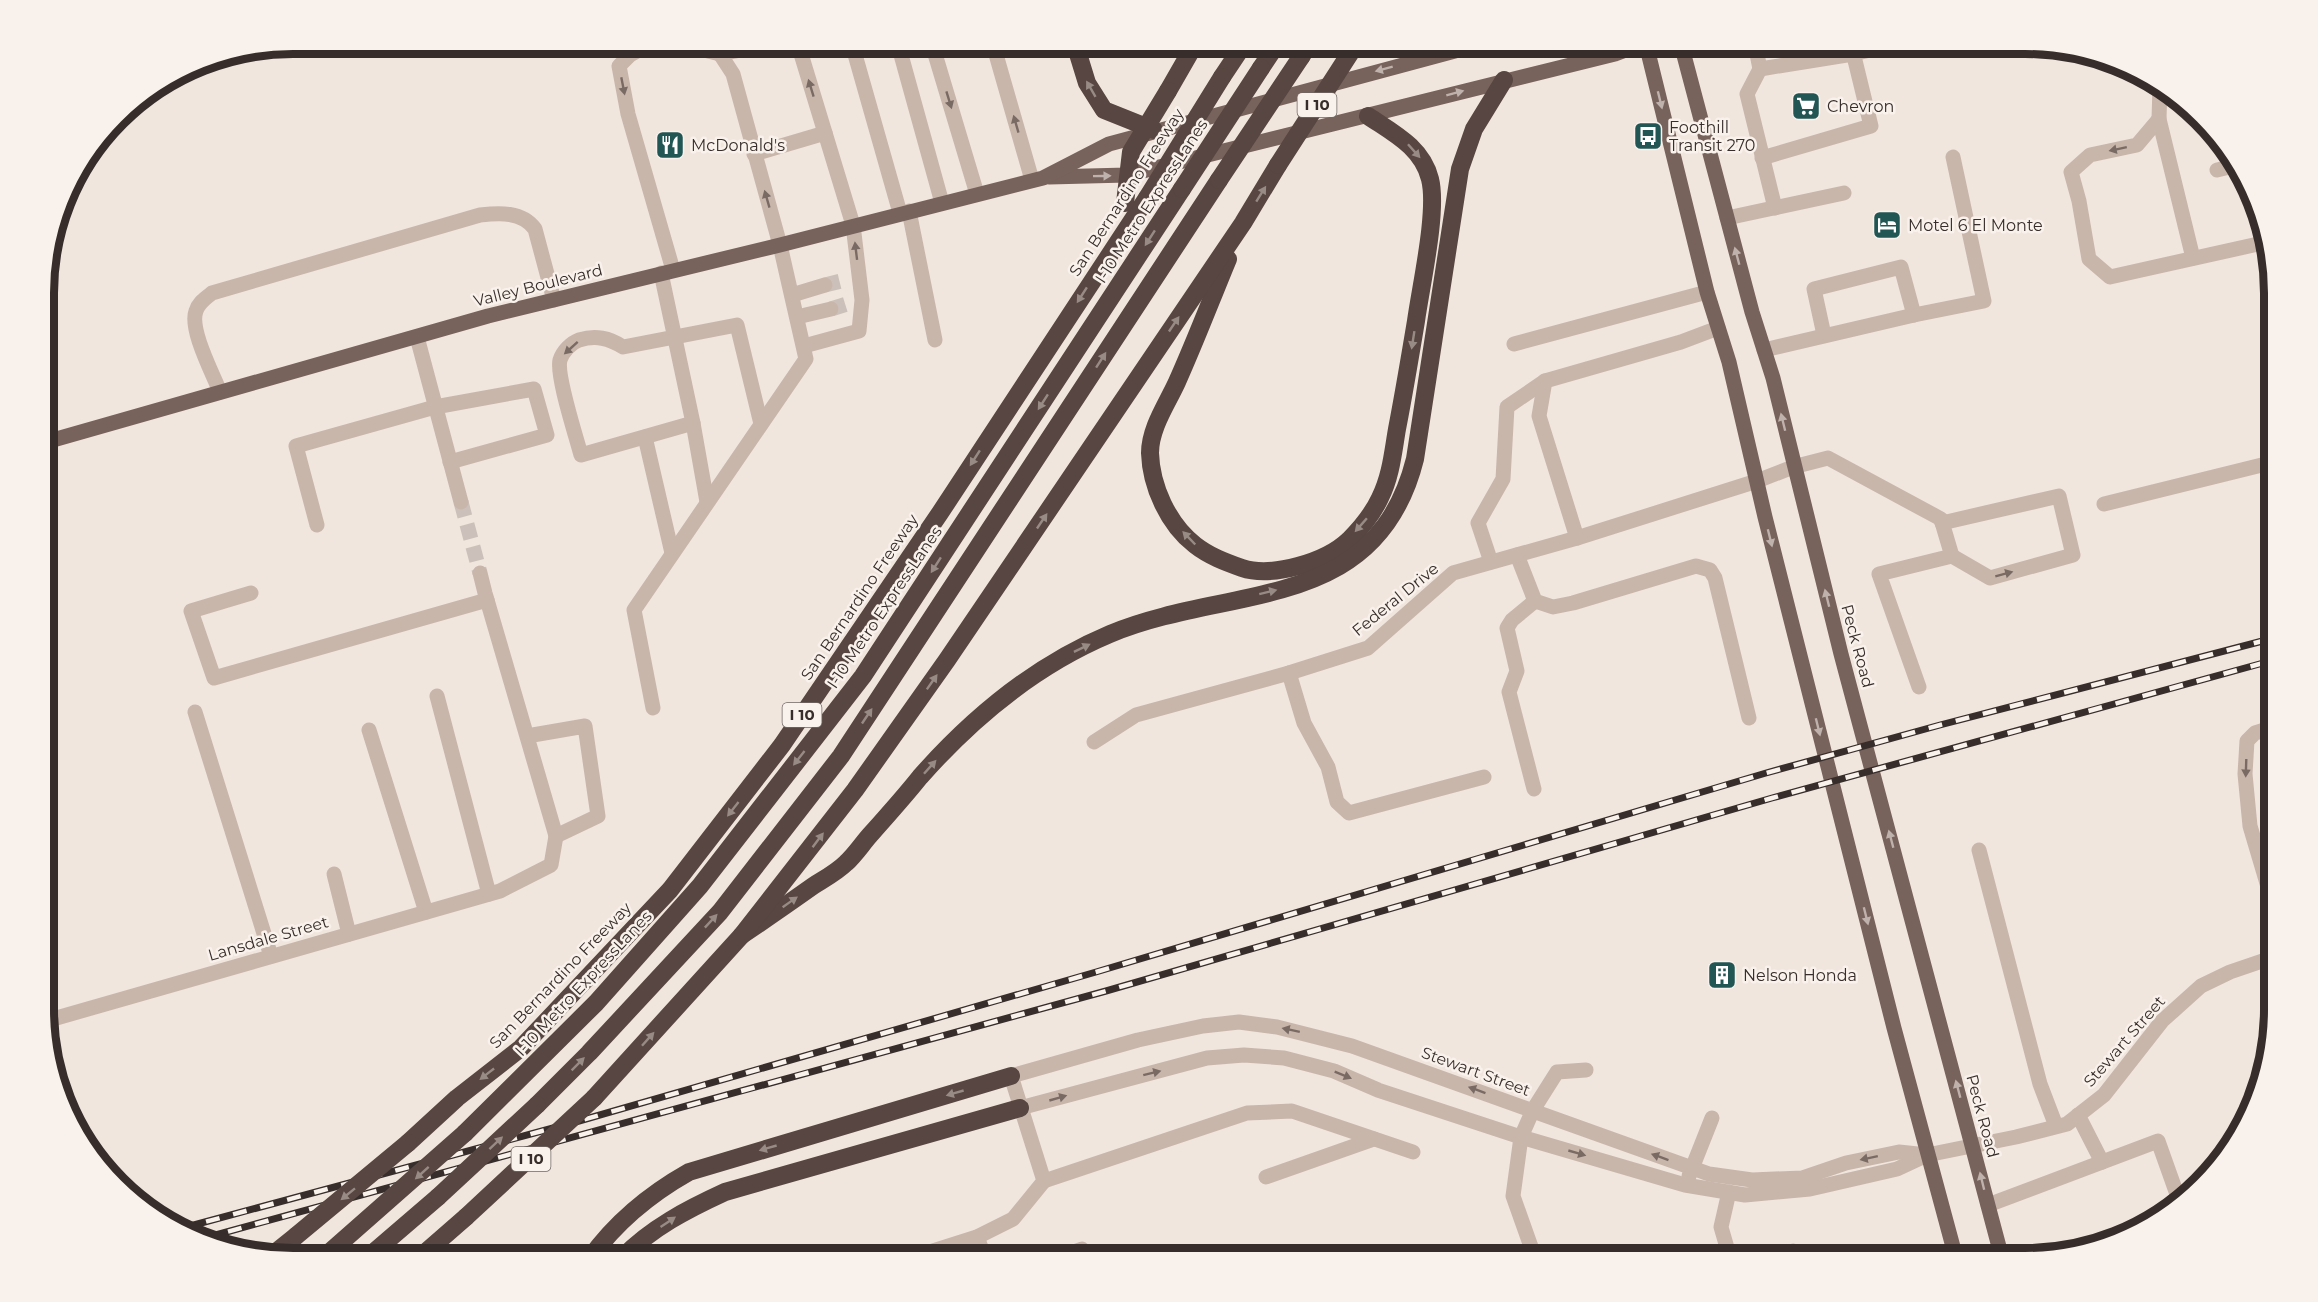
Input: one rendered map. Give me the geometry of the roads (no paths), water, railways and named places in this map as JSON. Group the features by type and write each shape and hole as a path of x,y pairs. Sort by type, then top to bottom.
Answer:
{"highway":[{"path":"1079,54 1087,83 1104,110 1154,130"},
{"path":"1125,228 1125,203 1131,152 1190,54"},
{"name":"San Bernardino Freeway","path":"282,1247 408,1143 457,1098 521,1048 670,890 782,746 940,513 1125,228 1147,198 1237,54"},
{"name":"I-10 Metro ExpressLanes","path":"334,1248 465,1133 596,1003 700,886 863,676 1269,54"},
{"path":"379,1248 438,1197 589,1053 720,912 841,756 1302,54"},
{"name":"I 10","path":"431,1248 594,1098 742,935 841,809 948,660 1243,223 1350,54"},
{"path":"742,935 846,863 946,749 1004,697 1037,674 1071,653 1139,624 1324,576 1356,557 1372,543 1398,508 1408,487 1415,459 1460,169 1474,129 1504,80"},
{"path":"1243,223 1190,354 1154,430 1150,452 1157,492 1175,523 1194,544 1220,560 1247,569 1293,568 1319,558 1347,542 1367,519 1380,498 1390,470 1407,376 1428,241 1432,204 1430,179 1419,154 1402,138 1368,116"},
{"path":"598,1248 615,1227 660,1188 689,1172 1011,1076"},
{"path":"632,1248 687,1209 725,1192 1020,1108"}],"main road":[{"name":"Valley Boulevard","path":"1038,179 1109,144 1154,130 1443,54"},
{"name":"Valley Boulevard","path":"54,440 554,300 977,194 1038,179 1127,175 1611,54"},
{"path":"1648,54 1707,291 1729,362 1927,1155 1953,1248"},
{"name":"Peck Road","path":"1684,54 1764,350 1844,666 1999,1248"}],"street":[{"path":"632,54 619,66 628,114 667,271 674,337 707,502"},
{"path":"654,708 634,610 806,359 780,245 733,74 720,54"},
{"path":"801,54 853,225 852,278 859,331 804,346"},
{"path":"855,54 905,212 935,340"},
{"path":"901,54 942,203"},
{"path":"935,54 977,194"},
{"path":"996,54 1038,179"},
{"path":"1757,54 1760,69 1747,94 1775,208"},
{"path":"1760,69 1829,54"},
{"path":"1762,158 1871,126 1853,54"},
{"path":"2160,95 2159,119 2193,258"},
{"path":"2159,119 2137,145 2090,155 2071,172 2089,259 2110,276 2259,244"},
{"path":"754,154 825,133"},
{"path":"1764,350 1984,301 1953,157"},
{"path":"2217,170 2228,167"},
{"path":"1727,218 1844,192"},
{"path":"220,392 195,328 195,313 200,303 212,293 480,215 501,212 524,218 530,222 535,229 554,300"},
{"path":"1824,335 1814,289 1901,267 1914,315"},
{"path":"792,295 825,285"},
{"path":"1514,344 1707,291"},
{"path":"797,317 831,309"},
{"path":"693,423 581,455 561,377 560,361 566,350 575,342 586,338 601,337 623,347 737,325 761,424"},
{"path":"1491,562 1478,523 1503,479 1507,407 1545,381 1681,342 1718,328"},
{"path":"417,337 461,502"},
{"path":"1545,381 1539,416 1577,538"},
{"path":"317,525 296,446 435,407 534,389 548,435 450,462"},
{"path":"645,437 672,553"},
{"name":"Federal Drive","path":"1094,742 1136,716 1368,648 1454,573 1577,538 1757,481 1793,467 1828,458 1941,519 1942,523"},
{"path":"2104,504 2264,464"},
{"path":"2059,495 2073,555 1990,578 1952,555 1942,523 2059,495"},
{"path":"1517,555 1535,601"},
{"path":"1919,687 1879,574 1952,555"},
{"path":"1535,601 1553,607 1696,566 1710,570 1715,578 1749,718"},
{"path":"480,573 487,600 556,836 598,816 585,726 527,736"},
{"path":"251,593 191,611 214,678 487,600"},
{"path":"1534,789 1509,692 1517,671 1508,628 1512,620 1535,601"},
{"path":"1289,673 1304,723 1328,767 1337,802 1349,813 1484,777"},
{"path":"437,696 494,892"},
{"path":"195,712 271,956"},
{"path":"369,730 426,912"},
{"path":"2264,730 2255,733 2247,741 2245,774 2250,826 2264,873"},
{"name":"Lansdale Street","path":"54,1016 494,892 551,865 556,836"},
{"path":"1979,850 2040,1084 2056,1126"},
{"path":"334,874 349,934"},
{"name":"Stewart Street","path":"1020,1108 1207,1058 1244,1055 1284,1058 1334,1071 1378,1090 1521,1137 1685,1185 1745,1195 1810,1189 1897,1168 1927,1155 2067,1124 2104,1095 2162,1022 2201,986 2230,972 2264,960"},
{"name":"Stewart Street","path":"1011,1076 1138,1040 1203,1026 1239,1022 1277,1027 1352,1046 1709,1174 1752,1179 1802,1178 1846,1163 1899,1152 1927,1155"},
{"path":"1531,1248 1513,1196 1521,1137 1533,1110 1557,1072 1586,1070"},
{"path":"1011,1076 1044,1181"},
{"path":"942,1248 977,1237 1013,1219 1044,1181 1247,1113 1292,1111 1413,1152"},
{"path":"2078,1115 2102,1162"},
{"path":"1685,1185 1712,1118"},
{"path":"1266,1177 1374,1138"},
{"path":"1988,1205 2158,1141 2177,1194"},
{"path":"1727,1248 1721,1227 1729,1192"},
{"path":"977,1237 981,1248"}],"tunnel":[{"path":"825,285 845,280"},
{"path":"831,309 850,303"},
{"path":"461,502 480,573"}],"railway":[{"path":"192,1225 579,1121 1096,972 1766,773 2264,641"},
{"path":"216,1235 1106,991 1772,798 2264,663"}],"place":[{"name":"Chevron","path":"1806,106"},
{"name":"Foothill Transit 270","path":"1648,136"},
{"name":"McDonald's","path":"670,145"},
{"name":"Motel 6 El Monte","path":"1887,225"},
{"name":"Nelson Honda","path":"1722,975"}]}
